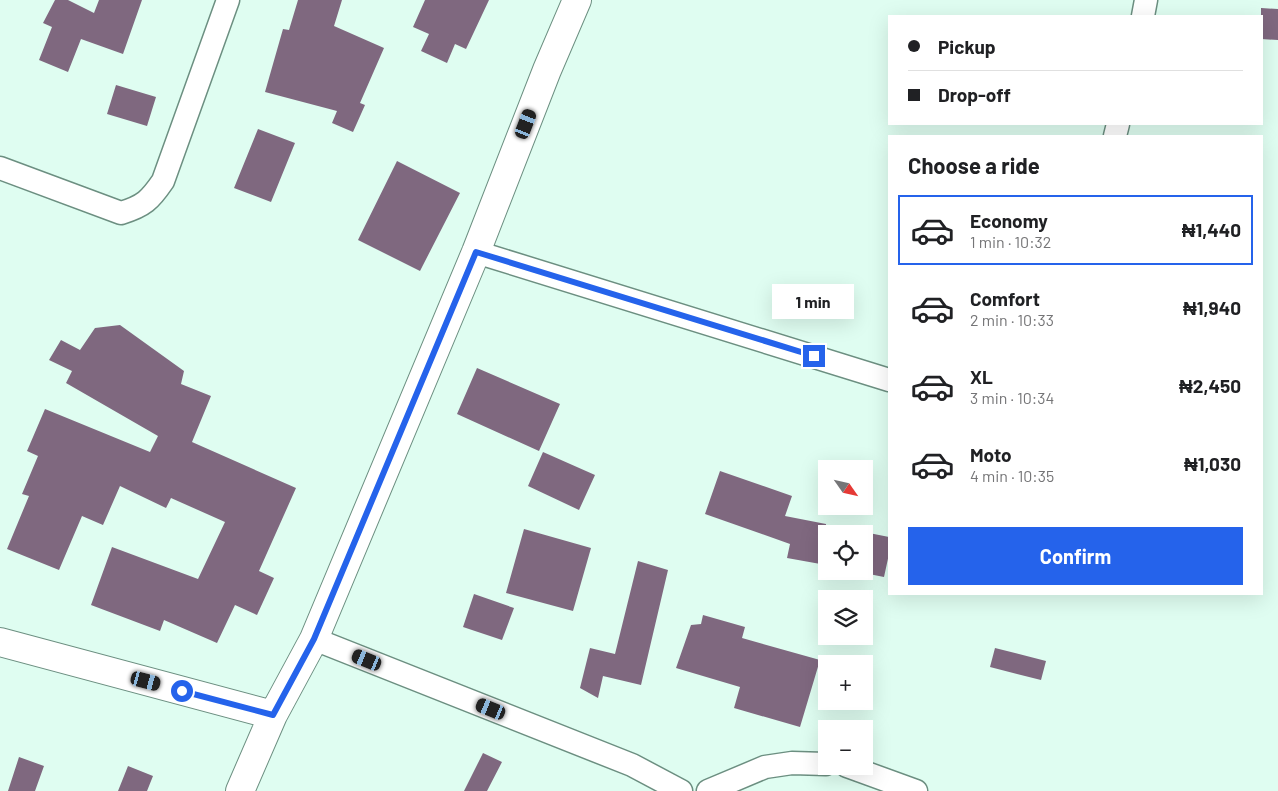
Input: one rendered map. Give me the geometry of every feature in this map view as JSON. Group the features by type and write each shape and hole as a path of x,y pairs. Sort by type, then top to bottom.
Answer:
{"street":[{"path":"0,168 121,213 138,208 152,197 163,181 228,0"},
{"path":"240,791 273,715 314,639 476,252 547,70 577,0"},
{"path":"1143,15 1146,0"},
{"path":"476,252 888,380"},
{"path":"314,639 632,765 681,791"},
{"path":"0,642 273,715"},
{"path":"708,791 764,767 792,763 818,764"},
{"path":"872,775 916,791"}],"building":[{"path":"55,0 68,0 94,13 99,0 142,0 123,54 81,39 68,72 39,60 52,27 43,23"},
{"path":"298,0 342,0 334,26 384,48 360,103 365,105 353,132 332,123 337,111 265,92 283,29 289,30"},
{"path":"425,0 489,0 466,49 455,44 447,63 421,51 429,34 413,27"},
{"path":"1261,8 1278,9 1278,40 1263,39 1263,15 1261,15"},
{"path":"116,85 156,97 147,126 107,114"},
{"path":"258,129 295,143 271,202 234,188"},
{"path":"397,161 460,193 420,271 358,240"},
{"path":"120,325 184,371 181,384 211,396 192,442 296,488 259,571 274,578 257,615 235,605 217,643 164,620 160,631 91,605 112,547 198,579 225,522 171,498 166,508 120,486 103,525 82,516 59,570 7,549 29,496 22,494 38,456 27,451 45,409 150,452 158,436 66,383 72,371 49,360 61,340 80,350 95,328"},
{"path":"477,368 560,404 539,451 457,414"},
{"path":"543,452 595,475 579,510 528,486"},
{"path":"720,471 792,496 785,516 826,524 818,525 818,564 787,558 790,544 705,514"},
{"path":"524,529 591,548 573,611 506,593"},
{"path":"873,534 888,537 888,559 884,577 873,575"},
{"path":"638,561 668,570 641,685 603,676 598,698 580,688 590,648 615,654"},
{"path":"474,594 514,608 502,640 463,627"},
{"path":"703,615 745,627 742,638 818,659 818,667 800,727 734,708 740,687 676,668 691,625 701,624"},
{"path":"995,648 1046,661 1041,680 990,667"},
{"path":"483,753 502,762 487,791 464,791"},
{"path":"19,757 44,766 35,791 8,791"},
{"path":"128,766 153,776 147,791 118,791"}],"route":[{"path":"182,691 273,715 314,639 476,252 814,356"}]}
